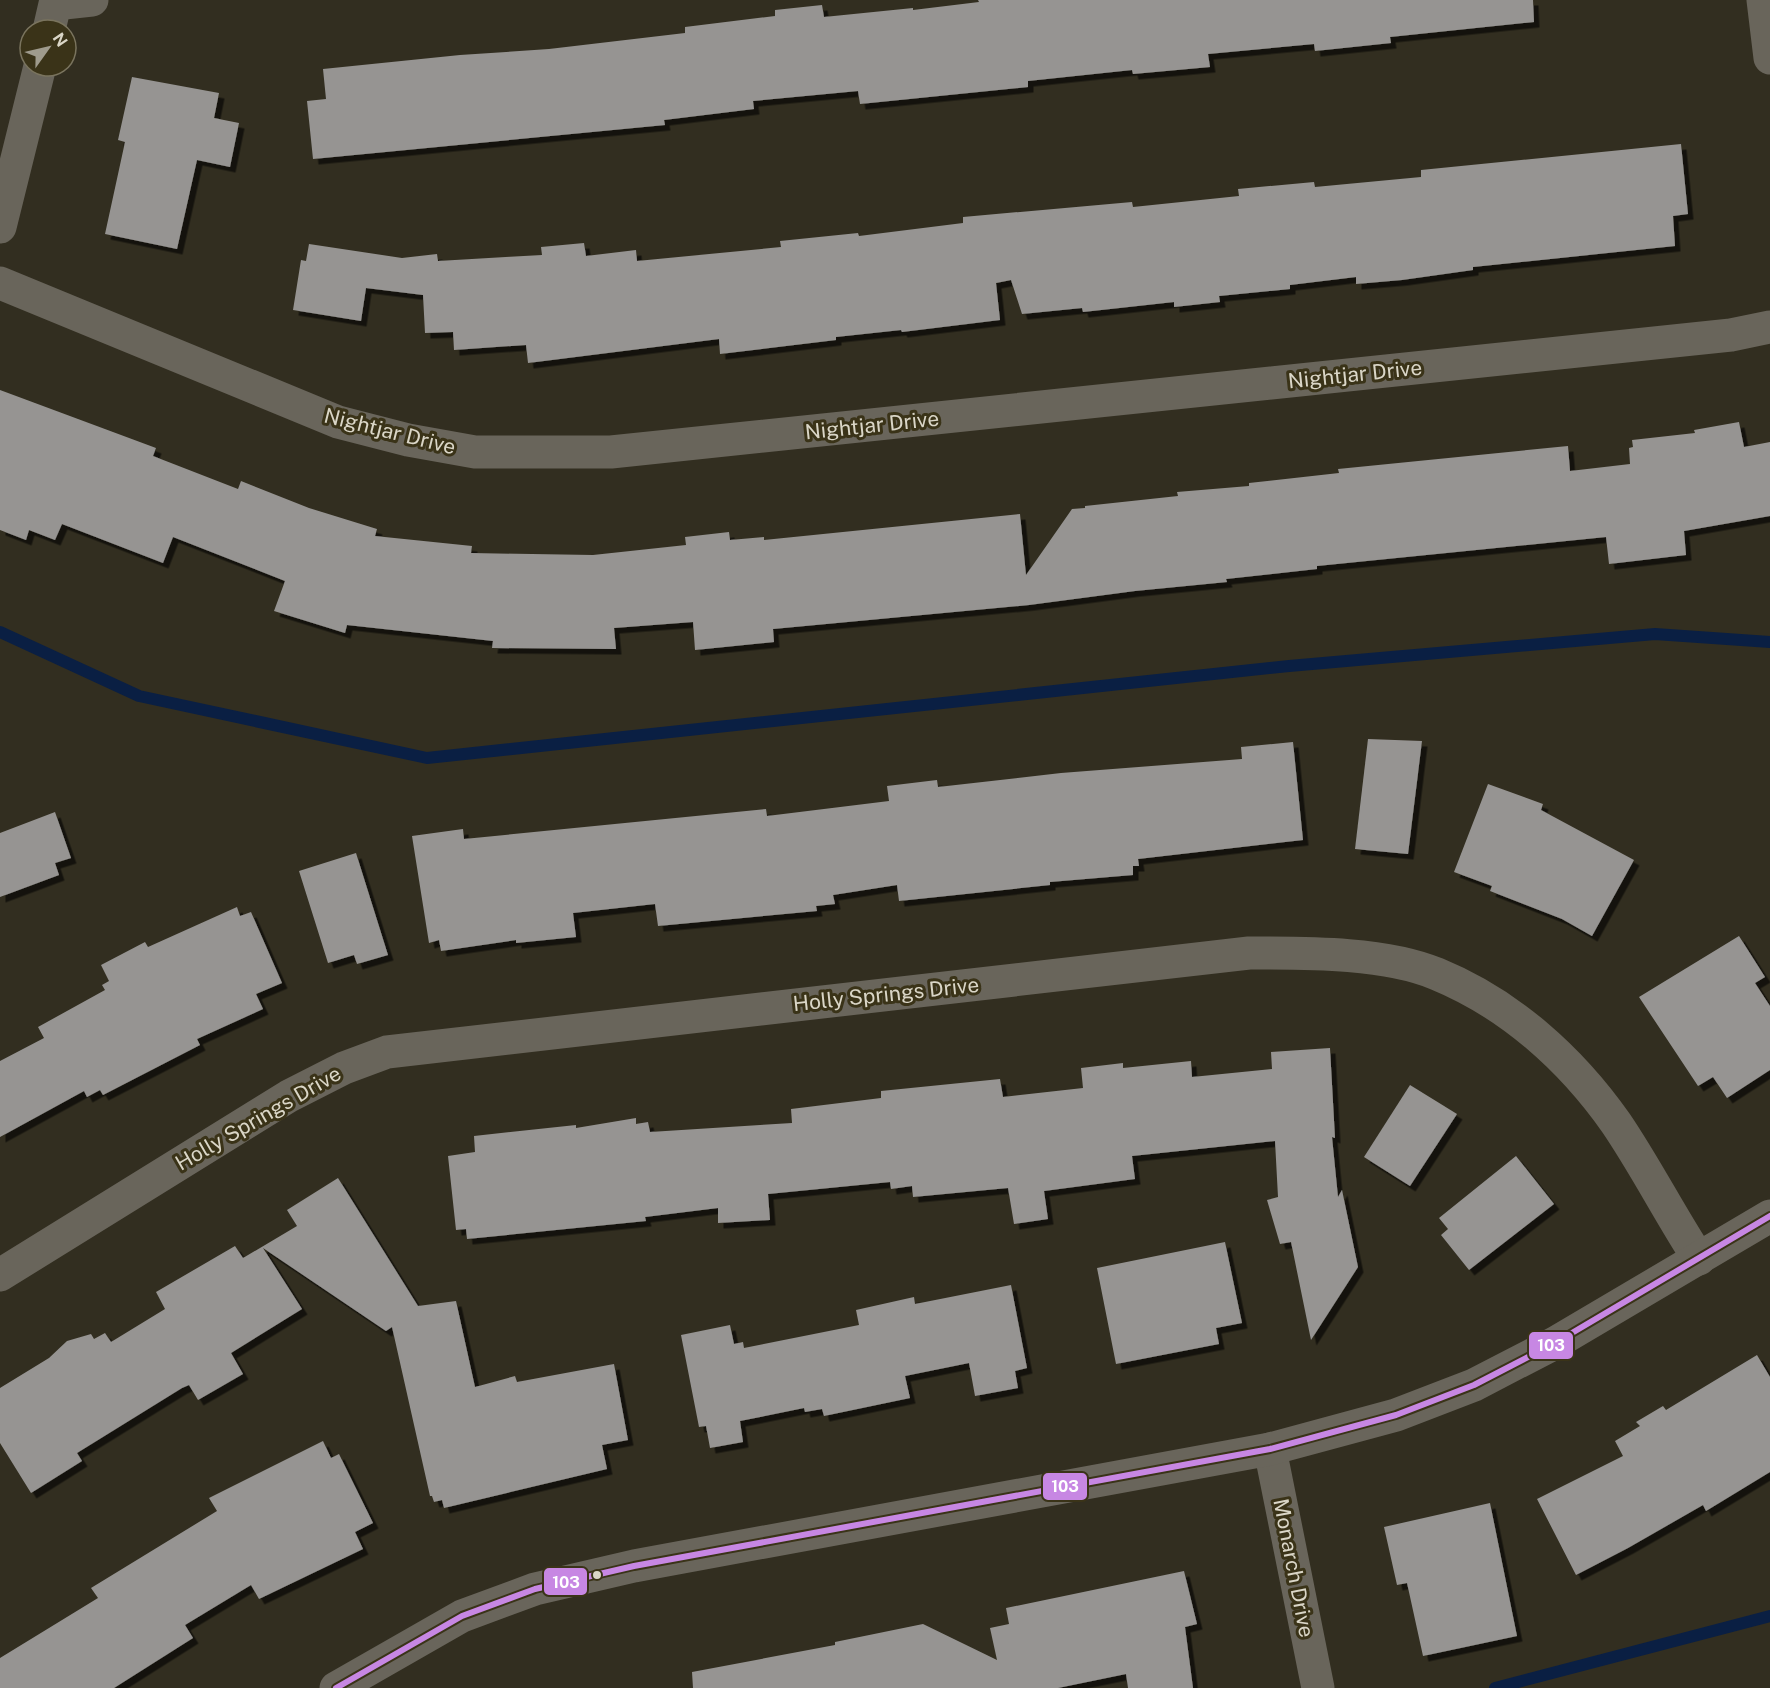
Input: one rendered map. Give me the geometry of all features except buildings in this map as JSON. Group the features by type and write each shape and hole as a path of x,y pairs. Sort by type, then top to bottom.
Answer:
{"street":[{"path":"52,18 55,4 92,0"},
{"path":"1763,0 1770,58"},
{"path":"0,226 37,78"},
{"name":"Nightjar Drive","path":"0,283 338,422 408,440 475,452 539,454 623,451 1731,335 1770,327"},
{"name":"Holly Springs Drive","path":"0,1275 289,1096 344,1068 387,1052 1249,953 1370,958 1436,973 1490,1001 1536,1034 1579,1077 1616,1124 1699,1259"},
{"path":"336,1688 462,1616 535,1589 634,1566 1270,1449 1396,1416 1474,1385 1555,1343 1770,1216"},
{"name":"Monarch Drive","path":"1270,1449 1318,1688"}],"waterway":[{"path":"0,632 139,696 427,758 1289,666 1655,634 1770,642"},
{"path":"1495,1688 1770,1616"}],"transit line":[{"name":"103","path":"336,1688 462,1616 535,1589 634,1566 1270,1449 1396,1415 1474,1385 1555,1343 1770,1216"}]}
